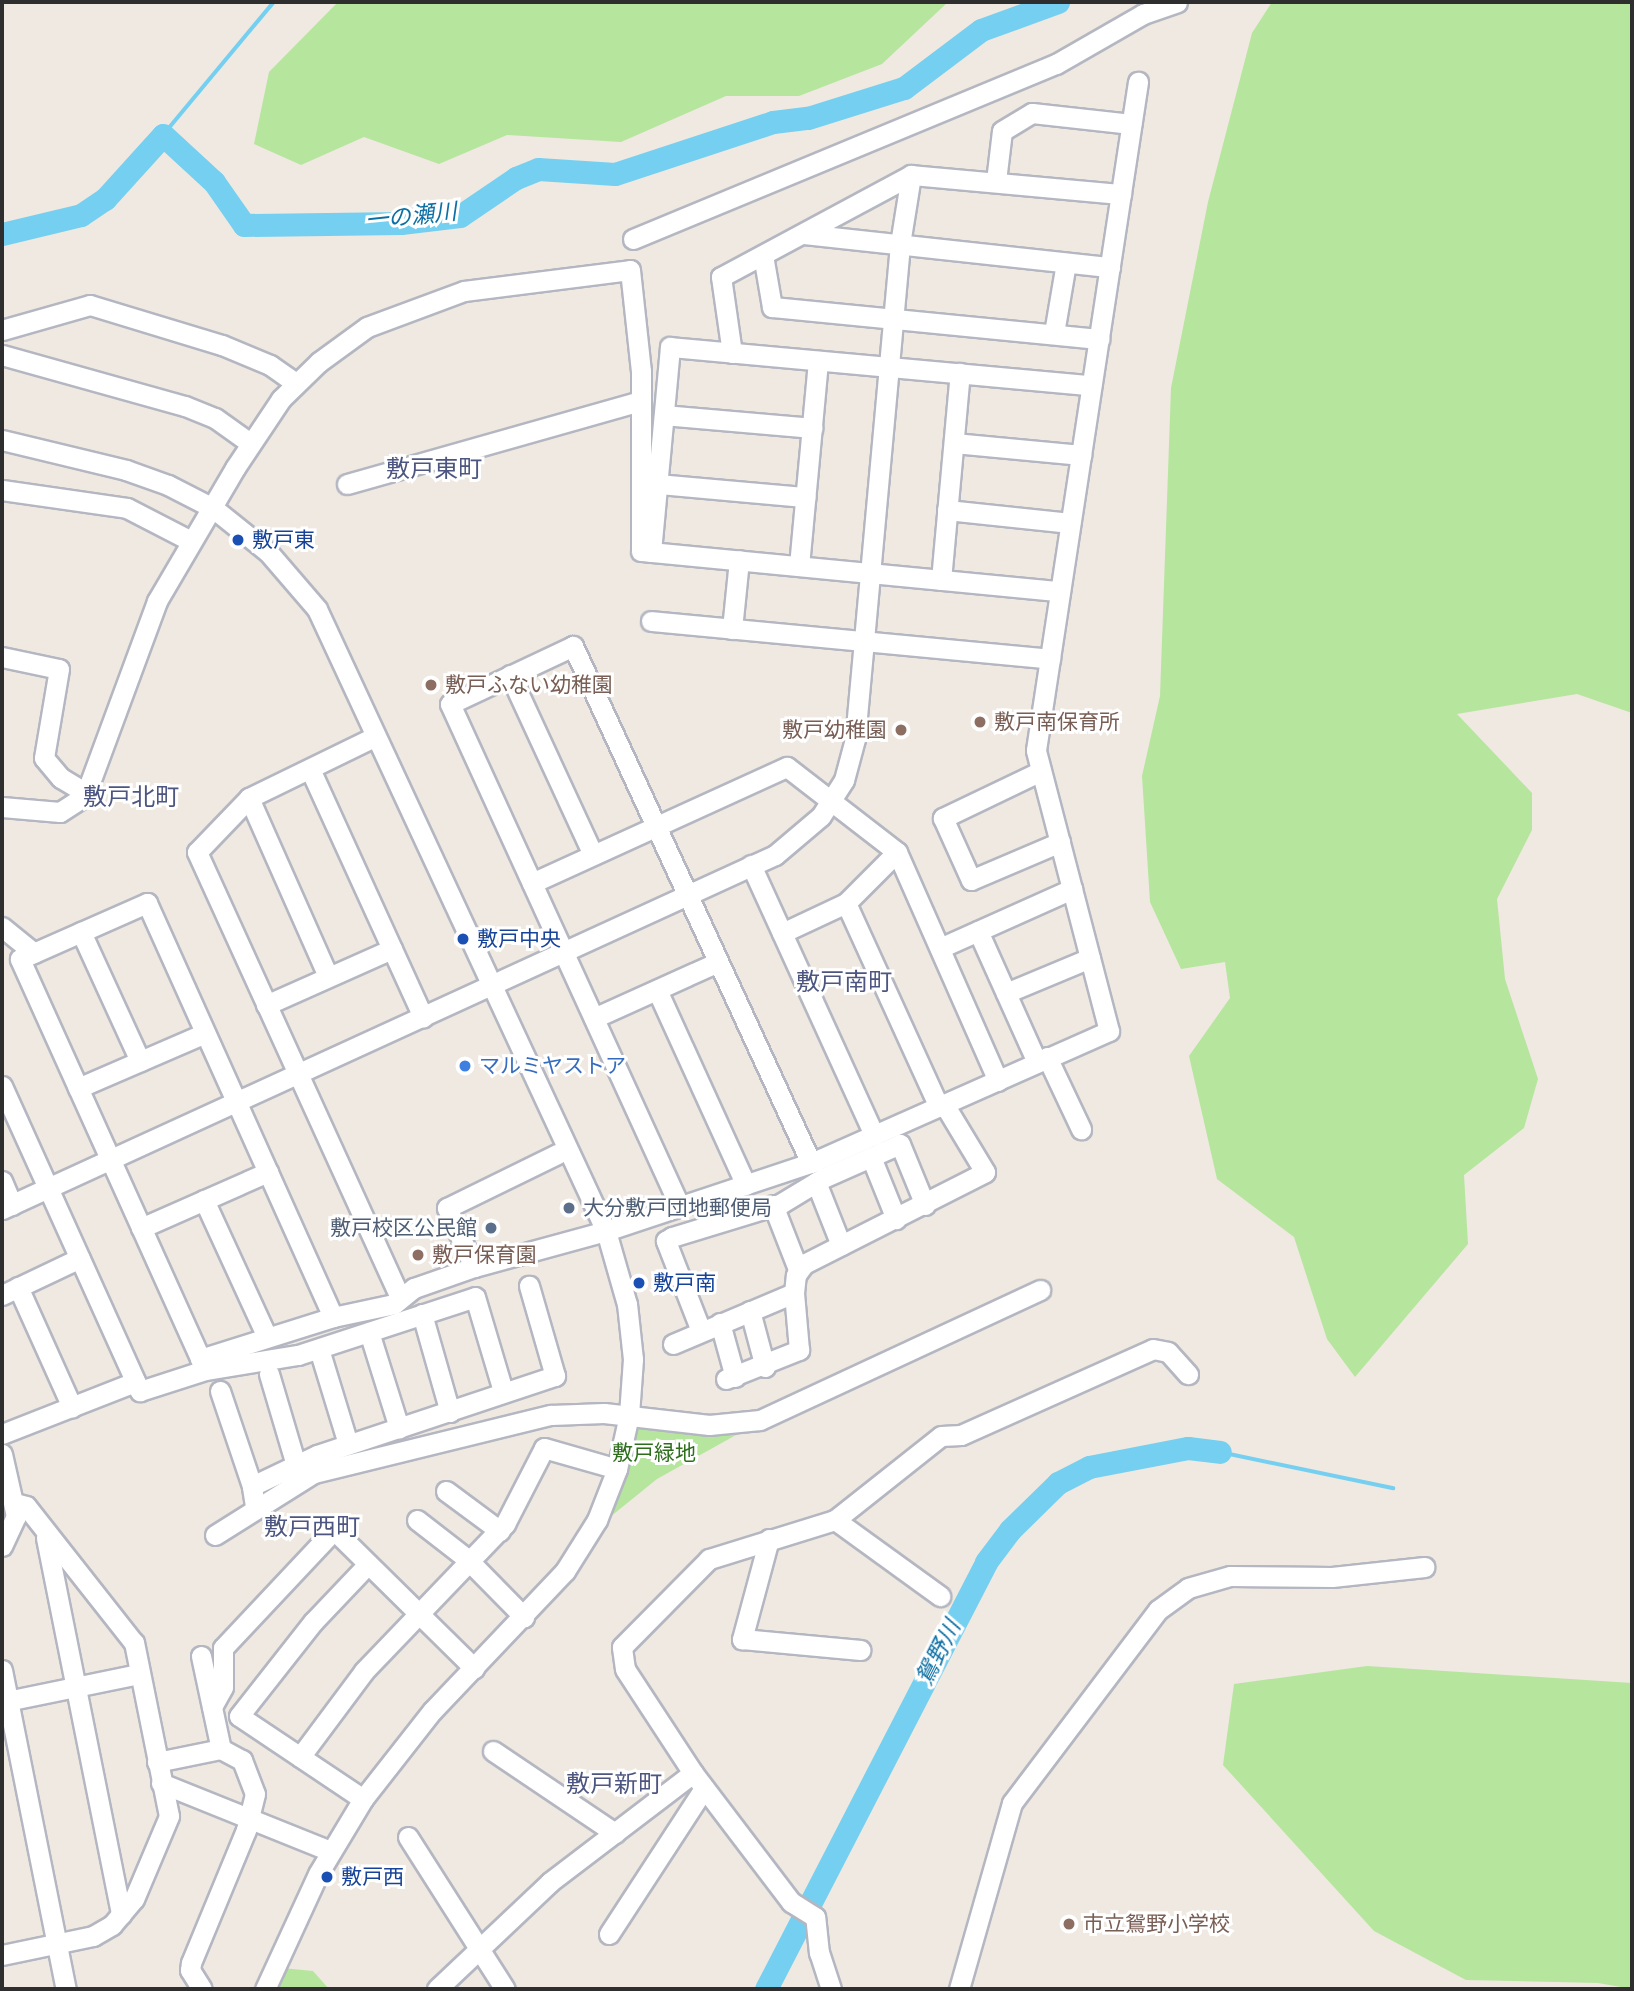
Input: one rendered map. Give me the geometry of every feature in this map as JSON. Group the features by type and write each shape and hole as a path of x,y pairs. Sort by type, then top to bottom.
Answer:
{"street":[{"path":"633,239 1056,64 1143,14 1177,2"},
{"path":"701,1331 666,1241 698,1226 774,1205 813,1173 874,1135 1109,1031 1036,750 1138,82"},
{"path":"996,181 1002,131 1032,114 1132,124"},
{"path":"732,353 721,277 911,175 1121,194"},
{"path":"2,1181 7,1207 751,865 794,843 832,802 851,760 865,642 900,244 911,175"},
{"path":"804,234 1110,267"},
{"path":"763,255 772,307 1099,339"},
{"path":"1054,333 1066,263"},
{"path":"2,807 60,812 76,805 86,793 157,601 250,443 296,383 367,327 419,305 492,287 630,270 641,401 638,539 641,551 1060,591"},
{"path":"2,330 90,304 222,345 270,365 296,383"},
{"path":"651,552 670,347 1091,385"},
{"path":"2,355 185,406 215,418 250,443"},
{"path":"799,566 818,360"},
{"path":"940,580 960,373"},
{"path":"347,484 641,401"},
{"path":"664,415 812,428"},
{"path":"2,440 126,470 168,485 213,508 268,552 317,608 494,984 606,1231 621,1278 631,1330 629,1415 617,1469 597,1520 578,1553 524,1617 424,1721 363,1799 330,1851 265,1989"},
{"path":"954,443 1081,455"},
{"path":"658,484 806,497"},
{"path":"2,490 127,508 191,541"},
{"path":"947,510 1070,523"},
{"path":"732,629 739,561"},
{"path":"651,621 1049,659"},
{"path":"680,1206 450,704 573,646 719,962 813,1173 841,1245"},
{"path":"2,657 59,669 44,758 61,778 86,793"},
{"path":"510,676 593,855"},
{"path":"372,738 249,798 197,852 400,1298"},
{"path":"532,883 787,767 897,852 998,1081"},
{"path":"310,769 422,1017"},
{"path":"1041,771 943,818 971,880 1060,842"},
{"path":"249,798 327,974"},
{"path":"782,933 846,903 897,852"},
{"path":"751,865 874,1135"},
{"path":"940,948 1072,889"},
{"path":"202,1364 20,959 147,903 333,1317"},
{"path":"798,1269 985,1172 941,1105 846,903"},
{"path":"2,927 34,953"},
{"path":"978,931 1006,993 1081,1129"},
{"path":"81,932 141,1061"},
{"path":"267,1005 327,974 392,949"},
{"path":"1006,993 1090,958"},
{"path":"594,1018 719,962"},
{"path":"657,990 746,1185"},
{"path":"78,1088 205,1033"},
{"path":"2,1086 140,1391 267,1337 333,1317 340,1319 400,1298 414,1288 474,1267 606,1231 746,1185 813,1173 871,1157 900,1144 925,1205"},
{"path":"474,1267 447,1208 557,1154"},
{"path":"871,1157 896,1219"},
{"path":"141,1228 268,1172"},
{"path":"204,1200 267,1337"},
{"path":"720,1323 731,1378 765,1367 799,1350 794,1293 798,1269 774,1205"},
{"path":"72,1407 10,1291 79,1258"},
{"path":"215,1535 253,1496 296,1465 348,1444 555,1376 528,1286"},
{"path":"253,1496 339,1466 551,1415 578,1412 629,1415 709,1426 760,1420 1040,1290"},
{"path":"673,1344 794,1293"},
{"path":"202,1364 319,1349 475,1297 503,1391"},
{"path":"750,1311 765,1367"},
{"path":"422,1314 450,1412"},
{"path":"369,1332 399,1428"},
{"path":"319,1349 348,1444"},
{"path":"831,1989 819,1954 815,1917 790,1902 699,1781 625,1669 622,1647 709,1559 835,1520 941,1436 961,1435 1132,1355 1153,1349 1168,1352 1188,1374"},
{"path":"269,1374 296,1465"},
{"path":"2,1434 135,1382"},
{"path":"220,1391 253,1496"},
{"path":"2,1421 2,1428"},
{"path":"300,1757 364,1671 499,1531 523,1495 544,1448 617,1469"},
{"path":"2,1454 15,1503 14,1524 2,1546"},
{"path":"446,1491 499,1531"},
{"path":"2,1955 93,1936 121,1915 134,1899 169,1816 134,1643 46,1535 26,1506 15,1503"},
{"path":"417,1520 468,1563 524,1617"},
{"path":"835,1520 940,1596"},
{"path":"212,1707 223,1687 223,1648 334,1530 474,1668"},
{"path":"46,1535 121,1915"},
{"path":"769,1539 743,1639 860,1650"},
{"path":"363,1799 239,1716 313,1622 369,1564"},
{"path":"960,1989 1012,1803 1158,1610 1188,1588 1230,1576 1332,1577 1424,1567"},
{"path":"201,1656 221,1749"},
{"path":"2,1670 5,1701 66,1989"},
{"path":"5,1701 139,1674"},
{"path":"157,1762 221,1749 242,1760 256,1794 246,1818 246,1830 191,1963 190,1970 202,1989"},
{"path":"493,1751 615,1833"},
{"path":"437,1989 550,1882 615,1833 699,1781"},
{"path":"609,1934 699,1781"},
{"path":"161,1783 330,1851"},
{"path":"408,1837 505,1989"}],"green space":[{"path":"338,2 948,2 882,64 799,96 726,96 621,142 507,135 439,164 364,137 301,165 254,144 269,72"},
{"path":"1272,2 1632,2 1632,713 1577,694 1457,714 1532,793 1532,830 1497,899 1505,979 1538,1079 1524,1128 1464,1175 1468,1244 1355,1377 1327,1339 1294,1237 1217,1179 1189,1056 1230,998 1225,962 1181,969 1150,902 1142,776 1160,696 1171,388 1208,202 1252,33"},
{"name":"敷戸緑地","path":"645,1426 700,1434 745,1430 657,1479 605,1521 635,1429"},
{"path":"1367,1666 1632,1683 1632,1989 1598,1983 1466,1980 1374,1931 1223,1765 1234,1684"},
{"path":"282,1968 313,1971 329,1989 274,1989"}],"waterway":[{"path":"163,135 274,2"},
{"name":"一の瀬川","path":"2,234 81,215 105,199 163,135 214,182 244,225 401,223 460,216 516,178 538,169 615,174 773,122 808,118 904,88 981,30 1058,2"},
{"name":"鴛野川","path":"766,1989 986,1562 1010,1530 1058,1483 1089,1467 1188,1448 1220,1452"},
{"path":"1220,1452 1393,1488"}],"place":[{"name":"敷戸東","path":"238,540"},
{"name":"敷戸ふない幼稚園","path":"431,685"},
{"name":"敷戸南保育所","path":"980,722"},
{"name":"敷戸幼稚園","path":"901,730"},
{"name":"敷戸中央","path":"463,939"},
{"name":"マルミヤストア","path":"465,1066"},
{"name":"大分敷戸団地郵便局","path":"569,1208"},
{"name":"敷戸校区公民館","path":"491,1228"},
{"name":"敷戸保育園","path":"418,1255"},
{"name":"敷戸南","path":"639,1283"},
{"name":"敷戸西","path":"327,1877"},
{"name":"市立鴛野小学校","path":"1069,1924"}],"district":[{"name":"敷戸東町","path":"434,470"},
{"name":"敷戸北町","path":"131,798"},
{"name":"敷戸南町","path":"844,983"},
{"name":"敷戸西町","path":"312,1528"},
{"name":"敷戸新町","path":"614,1785"}]}
